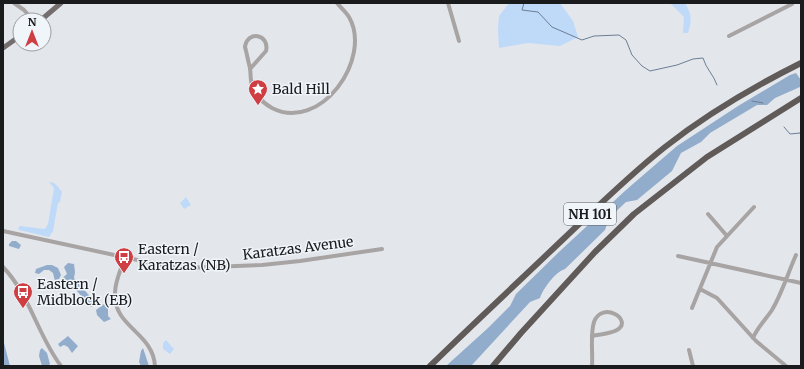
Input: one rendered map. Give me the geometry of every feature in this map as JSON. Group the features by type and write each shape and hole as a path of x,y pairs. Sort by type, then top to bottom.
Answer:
{"highway":[{"name":"NH 101","path":"430,366 611,194 647,162 692,127 725,105 801,63"},
{"name":"NH 101","path":"493,366 595,252 634,214 707,157 801,98"},
{"path":"488,366 521,333"}],"main road":[{"path":"50,12 61,3"},
{"path":"3,48 12,42"}],"street":[{"path":"14,3 26,12"},
{"path":"250,69 264,54 267,47 265,40 259,36 252,36 246,44 252,83 257,94 265,103 276,110 289,112 302,111 315,107 326,100 336,91 342,81 351,62 354,51 351,23 337,3"},
{"path":"448,3 459,41"},
{"path":"729,36 793,4"},
{"path":"692,308 717,247 754,207"},
{"path":"708,214 727,236"},
{"name":"Karatzas Avenue","path":"3,231 125,258 170,266 196,268 300,261 382,249"},
{"path":"753,338 779,297 796,255"},
{"path":"678,256 801,283"},
{"path":"125,258 116,287 116,304 119,313 125,322 149,346 153,354 155,366"},
{"path":"3,267 18,286 61,366"},
{"path":"700,289 717,298 753,338 786,366"},
{"path":"592,336 619,329 621,325 619,316 610,312 601,314 597,317 593,326 592,336 592,366"},
{"path":"689,350 692,366"}],"shaded area":[{"path":"509,3 560,3 573,21 578,37 560,46 528,43 499,48 499,16"},
{"path":"670,3 685,3 691,17 688,33 683,33 684,17"},
{"path":"796,73 801,80 800,87 775,98 767,105 757,105 710,133 701,142 681,153 672,171 637,200 626,202 609,218 605,230 565,269 553,277 540,298 530,302 471,366 446,366 510,306 516,294 560,251 626,190 677,146 738,106 790,75"},
{"path":"49,182 55,184 62,192 60,202 58,203 53,231 49,237 19,230 18,228 20,226 45,229 48,224 54,188"},
{"path":"186,197 191,205 184,209 180,203"},
{"path":"12,241 16,241 21,245 19,249 9,246"},
{"path":"68,263 74,264 74,278 93,300 93,306 91,307 69,282 61,282 61,279 67,274 64,267"},
{"path":"47,265 52,265 58,268 61,275 59,279 55,281 53,273 49,270 44,270 39,274 35,273 36,269"},
{"path":"104,304 108,305 108,316 111,319 104,322 97,315 96,310"},
{"path":"68,336 78,346 72,353 68,347 64,345 60,347 58,344"},
{"path":"3,339 10,366 3,366"},
{"path":"166,340 174,349 170,354 163,349 163,343"},
{"path":"42,348 47,353 50,364 48,366 42,366 39,356"},
{"path":"143,348 149,366 141,366 139,362"}],"waterway":[{"path":"524,3 522,10 538,12 552,27 582,40 594,36 619,35 626,40 632,55 642,66 650,71 677,65 693,59 703,58 717,85"},
{"path":"752,101 763,103"},
{"path":"784,127 790,134 800,133 801,135"}],"place":[{"name":"Bald Hill","path":"258,106"},
{"name":"Eastern / Karatzas (NB)","path":"124,274"},
{"name":"Eastern / Midblock (EB)","path":"23,309"}]}
